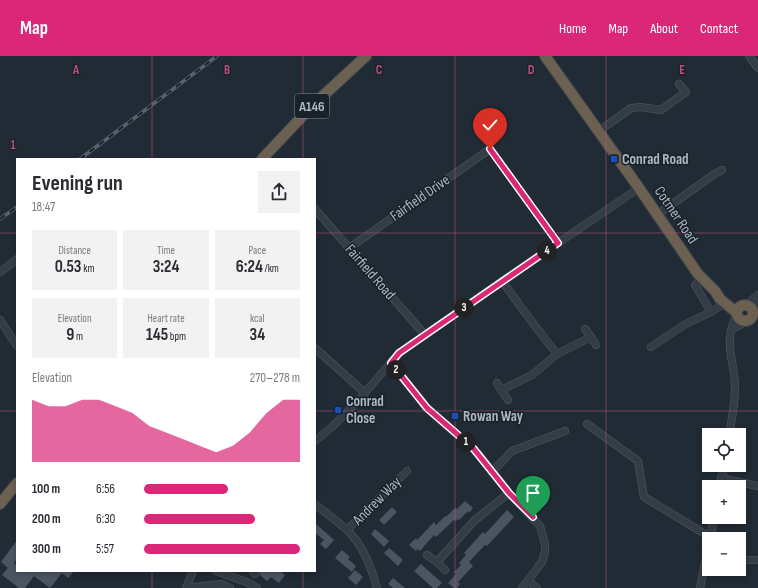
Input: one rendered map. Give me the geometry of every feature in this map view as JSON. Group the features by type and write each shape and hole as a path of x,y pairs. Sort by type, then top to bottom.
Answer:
{"highway":[{"name":"A146","path":"266,157 312,106 366,56"},
{"name":"Cotmer Road","path":"545,56 639,188 681,251 703,279 725,303 747,311"},
{"name":"Cotmer Road","path":"715,291 747,311"},
{"path":"746,322 752,318 747,311"},
{"path":"746,322 758,326"},
{"path":"0,504 16,483"}],"street":[{"path":"749,56 758,68"},
{"path":"599,131 631,108 640,107 661,110 686,92 679,84"},
{"name":"Fairfield Drive","path":"349,248 490,149"},
{"path":"657,215 722,170"},
{"path":"316,439 332,427 399,353 639,188"},
{"name":"Fairfield Road","path":"316,210 425,335"},
{"path":"0,272 16,260"},
{"path":"703,279 695,285 710,312"},
{"path":"502,281 557,354"},
{"path":"730,428 735,387 729,344 731,330 758,295"},
{"path":"747,311 753,308 758,300"},
{"path":"651,347 684,325 725,303"},
{"path":"0,320 15,337"},
{"path":"731,330 746,322"},
{"path":"585,329 596,345"},
{"path":"501,390 532,375 557,354 591,337"},
{"path":"316,349 365,392"},
{"path":"391,363 427,408 473,448 509,493 540,526 544,536 545,552 542,562 522,588"},
{"path":"497,383 508,400"},
{"path":"587,424 638,461 644,497 702,535"},
{"path":"492,472 512,451 565,431"},
{"name":"Andrew Way","path":"347,530 407,471"},
{"path":"722,472 721,478 758,486"},
{"path":"437,562 475,520 509,493"},
{"path":"316,505 347,530 360,546 372,571 377,588"},
{"path":"427,555 445,570"},
{"path":"746,560 758,560"},
{"path":"193,572 187,588 221,584 230,588"},
{"path":"221,572 232,574 257,588"},
{"path":"700,588 703,576"},
{"path":"528,581 537,588"}],"path":[{"path":"490,149 558,243"}],"building":[{"path":"465,501 473,508 469,513 468,511 459,520 454,520 436,537 434,535 420,551 418,549 416,551 409,545 416,538 417,540 434,522 436,525"},
{"path":"392,507 397,512 384,525 379,520"},
{"path":"507,510 514,517 487,546 485,545 469,562 473,566 458,582 460,584 457,588 454,588 448,583 456,574 454,572 461,565 459,563 466,555 464,553 483,532 485,534"},
{"path":"316,524 334,540 326,549 320,544 324,540 316,534"},
{"path":"375,529 389,541 384,547 371,534"},
{"path":"16,541 16,560 14,563 16,564 16,572 73,572 68,578 62,573 50,588 34,576 25,588 19,588 2,575 8,568 1,562"},
{"path":"389,548 403,560 398,566 384,553"},
{"path":"342,550 350,557 348,559 356,566 352,572 335,558"},
{"path":"421,564 442,583 437,588 433,588 414,571"},
{"path":"355,570 363,577 356,585 348,578"},
{"path":"259,572 281,572 285,575 279,583 271,577 267,581 260,575"},
{"path":"393,578 405,588 393,588 388,584"}],"railway":[{"path":"81,158 217,56"},
{"path":"0,219 16,208"}],"place":[{"name":"Conrad Road","path":"614,159"},
{"name":"Conrad Close","path":"338,410"},
{"name":"Rowan Way","path":"455,416"}],"route":[{"path":"490,149 558,243 399,353 391,363 427,408 477,452 509,493 533,517"}]}
